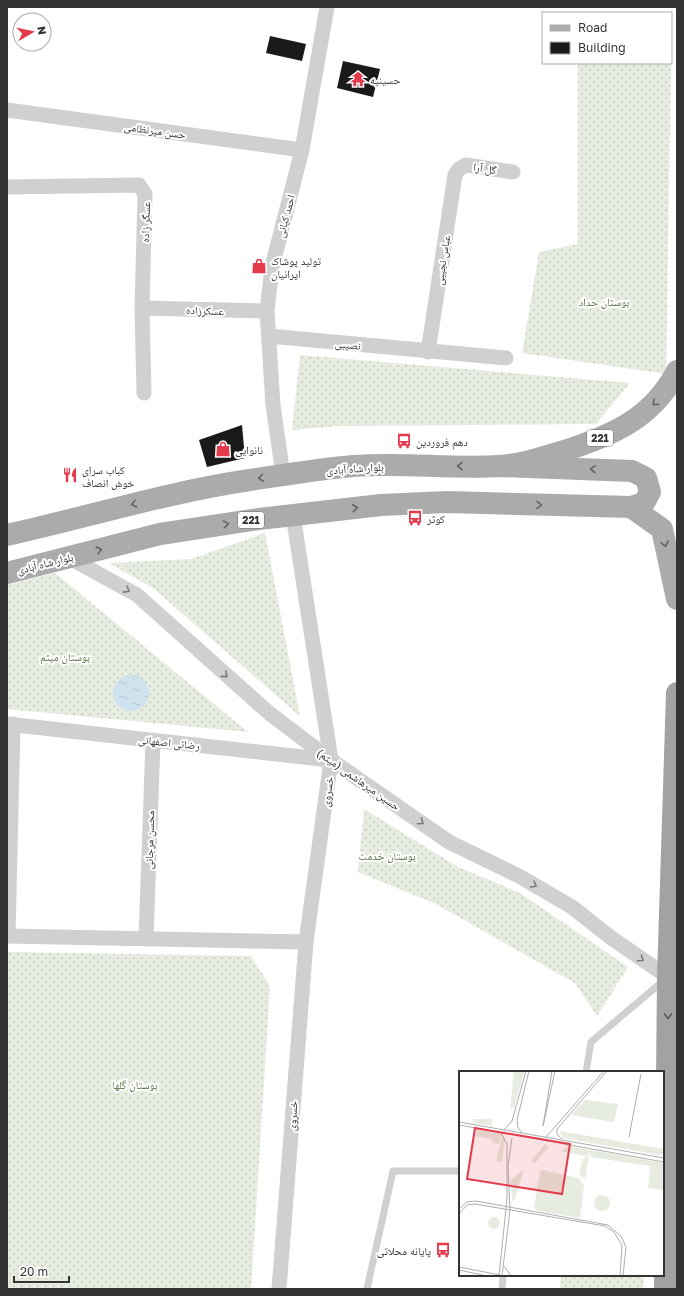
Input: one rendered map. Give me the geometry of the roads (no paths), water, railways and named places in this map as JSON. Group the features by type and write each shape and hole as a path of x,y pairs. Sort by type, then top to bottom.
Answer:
{"highway":[{"path":"665,1289 664,1256 668,978 677,693"}],"main road":[{"name":"بلوار شاه آبادی","path":"8,533 148,500 248,480 353,466 500,466 557,453 608,436 622,429 660,399 669,387 677,371"},
{"name":"221","path":"500,466 632,471 646,478 650,492 644,503 631,507"},
{"name":"بلوار شاه آبادی","path":"7,573 160,534 293,515 381,505 447,502 631,507"},
{"path":"631,507 662,529 677,599"}],"street":[{"name":"احمد کیانی","path":"283,475 273,405 267,311 272,266 302,150 327,7"},
{"name":"حسن میرنظامی","path":"7,110 302,150"},
{"name":"گل آرا","path":"459,169 466,165 512,172"},
{"name":"عباس نجیبی","path":"428,352 455,175 459,169"},
{"name":"عسگر زاده","path":"7,187 139,185 145,194 142,308 144,393"},
{"name":"عسکرزاده","path":"142,308 267,311"},
{"name":"نصیبی","path":"269,336 428,352 506,358"},
{"name":"خسروی","path":"279,1289 306,942 331,760 293,515"},
{"name":"حسین میرهاشمی (میثم)","path":"68,557 137,595 269,713 331,760 449,842 518,876 572,907 610,937 668,978"},
{"name":"رضائی اصفهانی","path":"10,724 331,760"},
{"path":"10,724 7,936 306,942"},
{"name":"محسن مرجانی","path":"146,939 153,741"}],"lane":[{"path":"586,1071 591,1042 668,978"},
{"path":"368,1289 393,1171 459,1171"},
{"path":"502,1289 503,1276"}],"water":[{"path":"135,675 144,680 148,686 148,700 144,706 135,711 127,711 118,706 114,700 113,689 118,680 124,676"}],"place":[{"name":"حسینیه","path":"358,79"},
{"name":"تولید پوشاک ایرانیان","path":"259,266"},
{"name":"دهم فروردین","path":"404,441"},
{"name":"نانوایی","path":"223,449"},
{"name":"کباب سرای خوش انصاف","path":"70,475"},
{"name":"کوثر","path":"415,518"},
{"name":"پایانه محلاتی","path":"443,1250"}],"park label":[{"name":"بوستان حداد","path":"604,301"},
{"name":"بوستان میثم","path":"65,656"},
{"name":"بوستان خدمت","path":"387,855"},
{"name":"بوستان گلها","path":"135,1084"}]}
